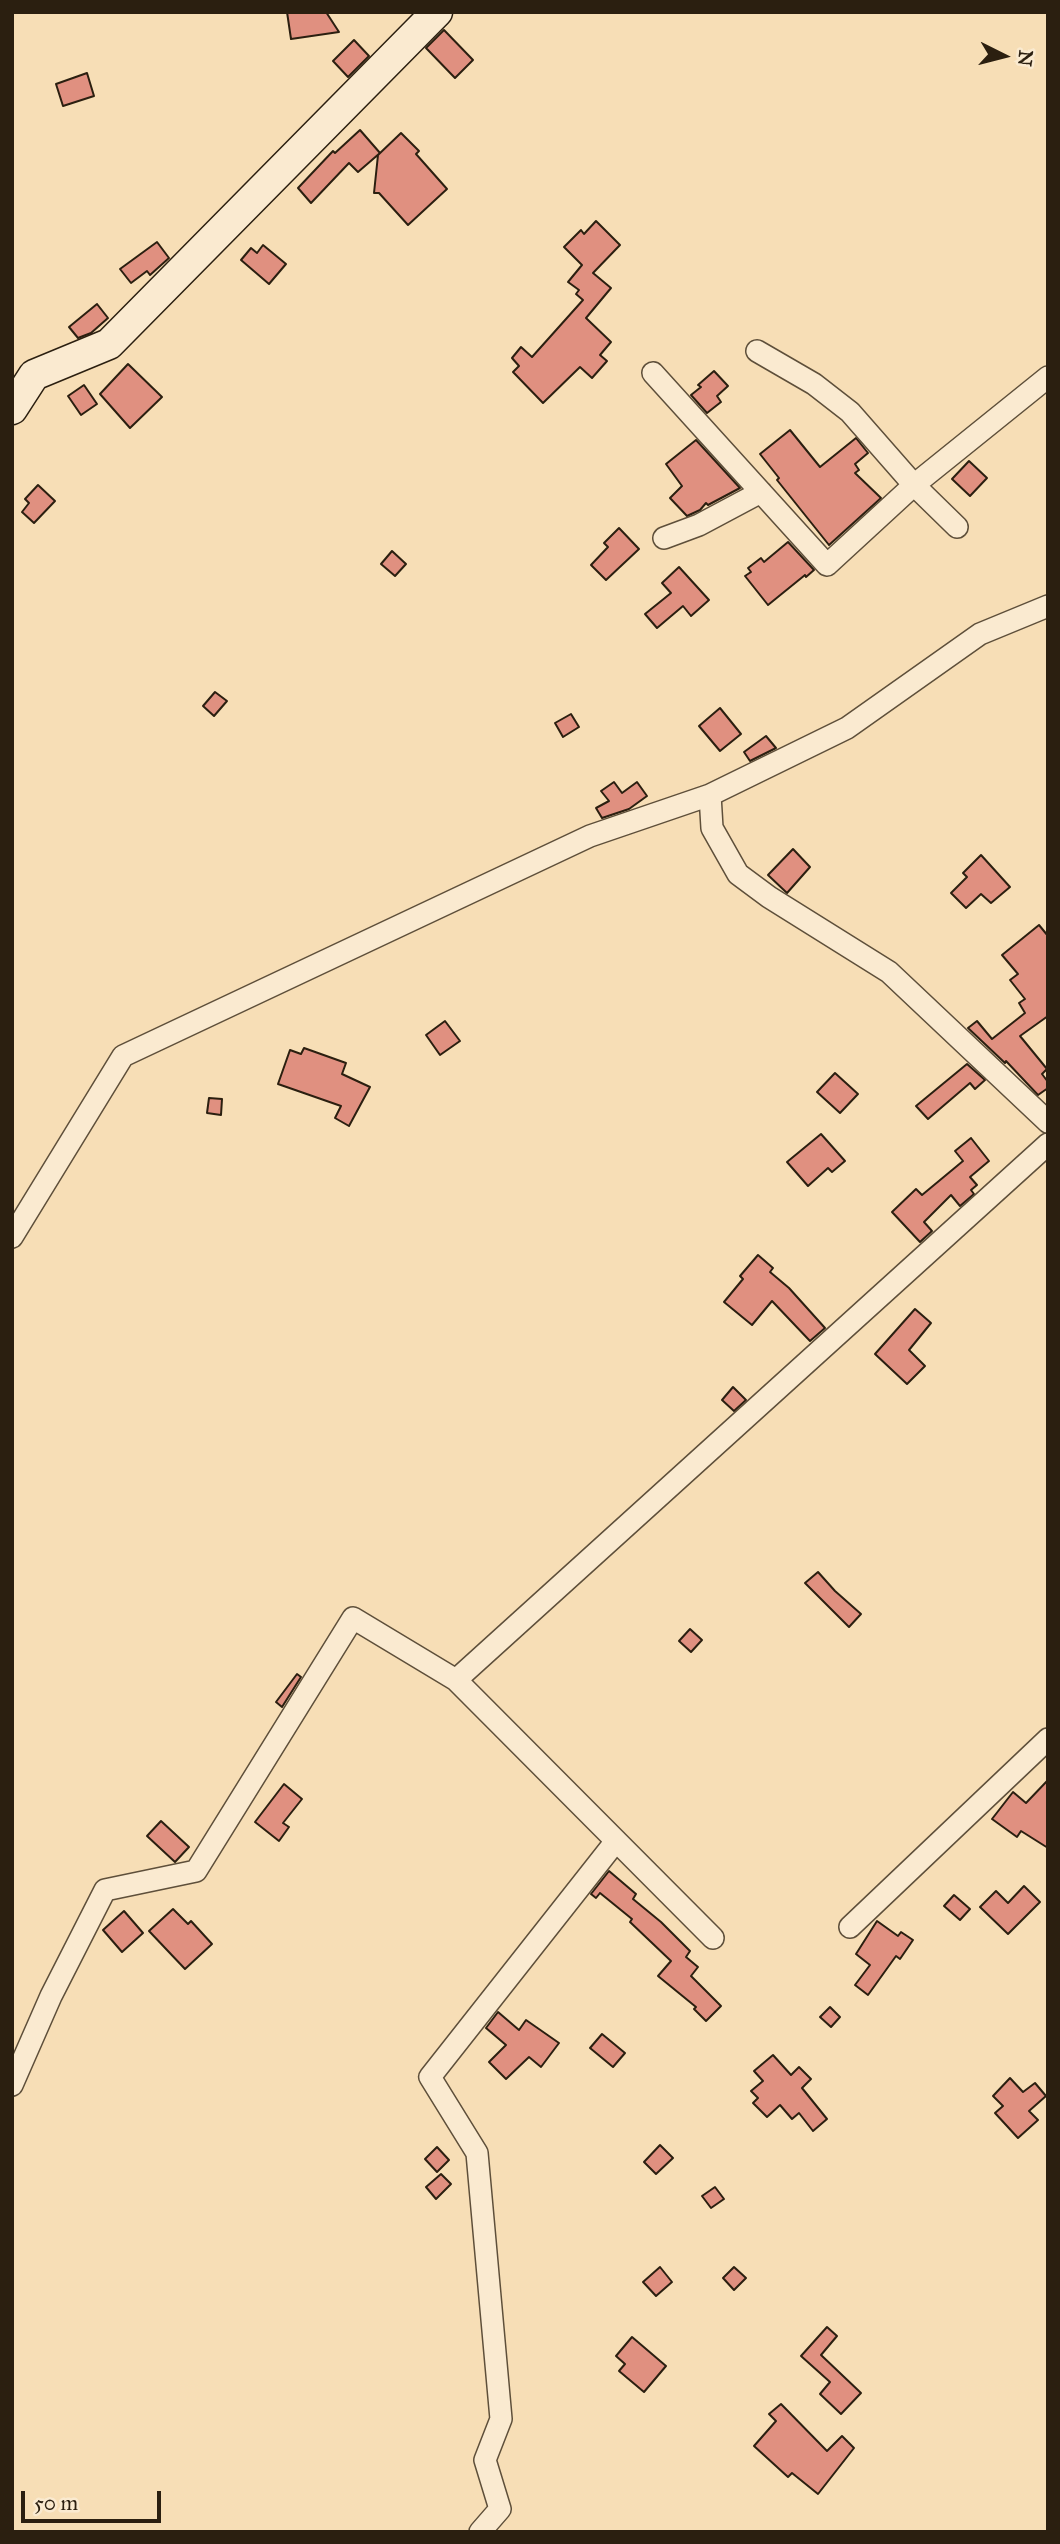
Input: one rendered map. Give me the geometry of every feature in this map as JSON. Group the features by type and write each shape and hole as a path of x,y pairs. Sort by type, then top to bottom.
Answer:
{"street":[{"path":"12,409 34,375 109,344 437,12"},
{"path":"757,351 814,384 850,412 914,485 957,527"},
{"path":"653,373 827,565 914,485 1048,377"},
{"path":"663,538 699,525 761,492"},
{"path":"12,1237 123,1056 590,836 710,795 847,728 980,634 1048,606"},
{"path":"710,795 712,828 738,874 769,897 889,972 1048,1122"},
{"path":"456,1680 1048,1143"},
{"path":"12,2085 51,1996 104,1890 196,1871 353,1618 456,1680 713,1938"},
{"path":"850,1927 1048,1739"},
{"path":"480,2532 500,2509 485,2460 501,2419 478,2152 430,2077 616,1840"}],"building":[{"path":"287,12 326,12 339,32 291,39"},
{"path":"444,30 473,60 455,78 426,48"},
{"path":"354,40 369,56 348,77 333,61"},
{"path":"87,73 94,96 63,106 56,84"},
{"path":"360,130 380,153 358,172 349,163 311,203 298,188 333,151 335,153"},
{"path":"401,133 419,151 416,154 447,189 408,225 379,193 374,193 378,155"},
{"path":"596,221 620,245 593,273 611,288 586,318 611,342 600,355 607,361 592,378 580,367 543,403 513,372 519,366 512,358 521,347 532,357 583,300 576,294 579,290 568,282 582,265 564,247 581,230 584,234"},
{"path":"157,242 169,258 150,275 147,271 131,283 120,269"},
{"path":"263,245 286,264 269,284 241,260 251,248 257,253"},
{"path":"97,304 108,318 91,333 78,338 69,327"},
{"path":"128,364 162,397 130,428 100,394"},
{"path":"714,371 728,386 717,396 721,402 707,413 691,395"},
{"path":"84,385 97,404 81,415 68,396"},
{"path":"790,430 820,467 856,438 868,453 855,464 859,470 855,473 881,498 829,545 777,480 779,478 760,454"},
{"path":"696,440 740,488 708,505 706,503 700,510 687,516 670,498 682,486 666,464"},
{"path":"969,461 987,478 970,496 952,479"},
{"path":"38,485 55,501 34,523 22,512 29,503 25,499"},
{"path":"619,528 639,549 606,580 591,565 608,547 604,543"},
{"path":"788,542 814,570 768,605 745,576 751,572 748,568 761,558 764,562"},
{"path":"392,551 406,564 395,576 381,564"},
{"path":"679,567 709,600 691,616 683,606 657,628 645,614 671,593 662,583"},
{"path":"215,692 227,701 214,716 203,706"},
{"path":"720,708 741,734 720,751 699,726"},
{"path":"571,714 579,727 563,737 555,723"},
{"path":"766,736 776,748 750,761 744,752"},
{"path":"614,782 622,793 637,782 647,796 629,809 602,818 596,808 609,801 601,791"},
{"path":"793,849 810,867 787,893 768,875"},
{"path":"981,855 1010,887 991,903 981,894 966,908 951,893 967,877 963,873"},
{"path":"1039,925 1048,936 1048,1016 1020,1036 1047,1069 1042,1074 1048,1082 1048,1088 1038,1095 1006,1061 1005,1063 968,1028 977,1021 992,1039 1025,1013 1019,1003 1025,999 1010,980 1018,974 1002,955"},
{"path":"445,1021 460,1041 440,1055 426,1035"},
{"path":"304,1048 346,1063 342,1074 370,1087 349,1126 335,1118 341,1106 278,1084 290,1050 301,1054"},
{"path":"967,1064 985,1080 975,1089 970,1083 928,1119 916,1106"},
{"path":"835,1073 858,1094 840,1113 817,1092"},
{"path":"209,1098 222,1099 221,1115 207,1113"},
{"path":"821,1134 845,1161 832,1172 828,1168 808,1186 787,1162"},
{"path":"971,1138 989,1161 970,1177 977,1185 971,1190 974,1194 960,1206 951,1195 924,1222 932,1231 920,1242 892,1212 916,1189 922,1195 963,1161 955,1151"},
{"path":"758,1255 773,1268 770,1272 789,1288 825,1328 810,1341 772,1301 752,1325 724,1302 743,1279 740,1276"},
{"path":"915,1309 931,1323 909,1350 925,1366 907,1384 875,1354"},
{"path":"733,1387 746,1400 734,1411 722,1400"},
{"path":"818,1572 861,1614 849,1627 805,1583"},
{"path":"690,1629 702,1640 691,1652 679,1641"},
{"path":"297,1674 301,1677 282,1707 276,1702"},
{"path":"1048,1780 1048,1848 1021,1831 1017,1837 992,1819 1013,1792 1026,1803"},
{"path":"284,1784 302,1799 283,1823 289,1827 279,1841 255,1822"},
{"path":"161,1821 189,1847 175,1862 147,1836"},
{"path":"609,1871 636,1894 633,1899 690,1951 686,1957 698,1967 691,1976 721,2006 706,2021 694,2009 696,2007 658,1976 671,1961 630,1922 632,1919 600,1893 596,1898 591,1894"},
{"path":"1024,1886 1040,1902 1008,1934 980,1907 996,1891 1008,1903"},
{"path":"954,1895 970,1909 960,1920 944,1906"},
{"path":"173,1909 188,1924 191,1921 212,1944 185,1969 149,1931"},
{"path":"124,1911 143,1933 122,1952 103,1930"},
{"path":"877,1921 898,1936 901,1932 913,1940 900,1959 896,1956 868,1995 855,1985 870,1965 856,1954"},
{"path":"830,2007 840,2017 831,2027 820,2017"},
{"path":"498,2012 519,2030 526,2020 559,2043 541,2067 529,2057 506,2079 489,2062 506,2045 486,2028"},
{"path":"602,2034 625,2053 613,2067 590,2048"},
{"path":"773,2055 791,2075 799,2067 811,2079 802,2088 827,2119 813,2131 799,2113 792,2119 780,2105 767,2117 753,2103 758,2098 751,2091 763,2081 754,2071"},
{"path":"1010,2078 1023,2092 1035,2083 1046,2096 1029,2111 1038,2120 1018,2138 995,2113 1003,2106 993,2096"},
{"path":"660,2145 673,2158 656,2174 644,2162"},
{"path":"437,2147 449,2160 437,2172 425,2159"},
{"path":"441,2174 451,2184 436,2199 426,2187"},
{"path":"715,2187 724,2199 711,2208 702,2196"},
{"path":"660,2267 672,2282 656,2296 643,2282"},
{"path":"734,2267 746,2278 734,2290 723,2278"},
{"path":"827,2327 837,2336 821,2355 861,2393 841,2414 820,2394 830,2382 801,2356"},
{"path":"632,2337 666,2366 644,2392 619,2371 625,2364 616,2356"},
{"path":"781,2404 827,2451 842,2436 854,2448 818,2494 792,2473 788,2477 754,2446 776,2421 769,2414"}]}
